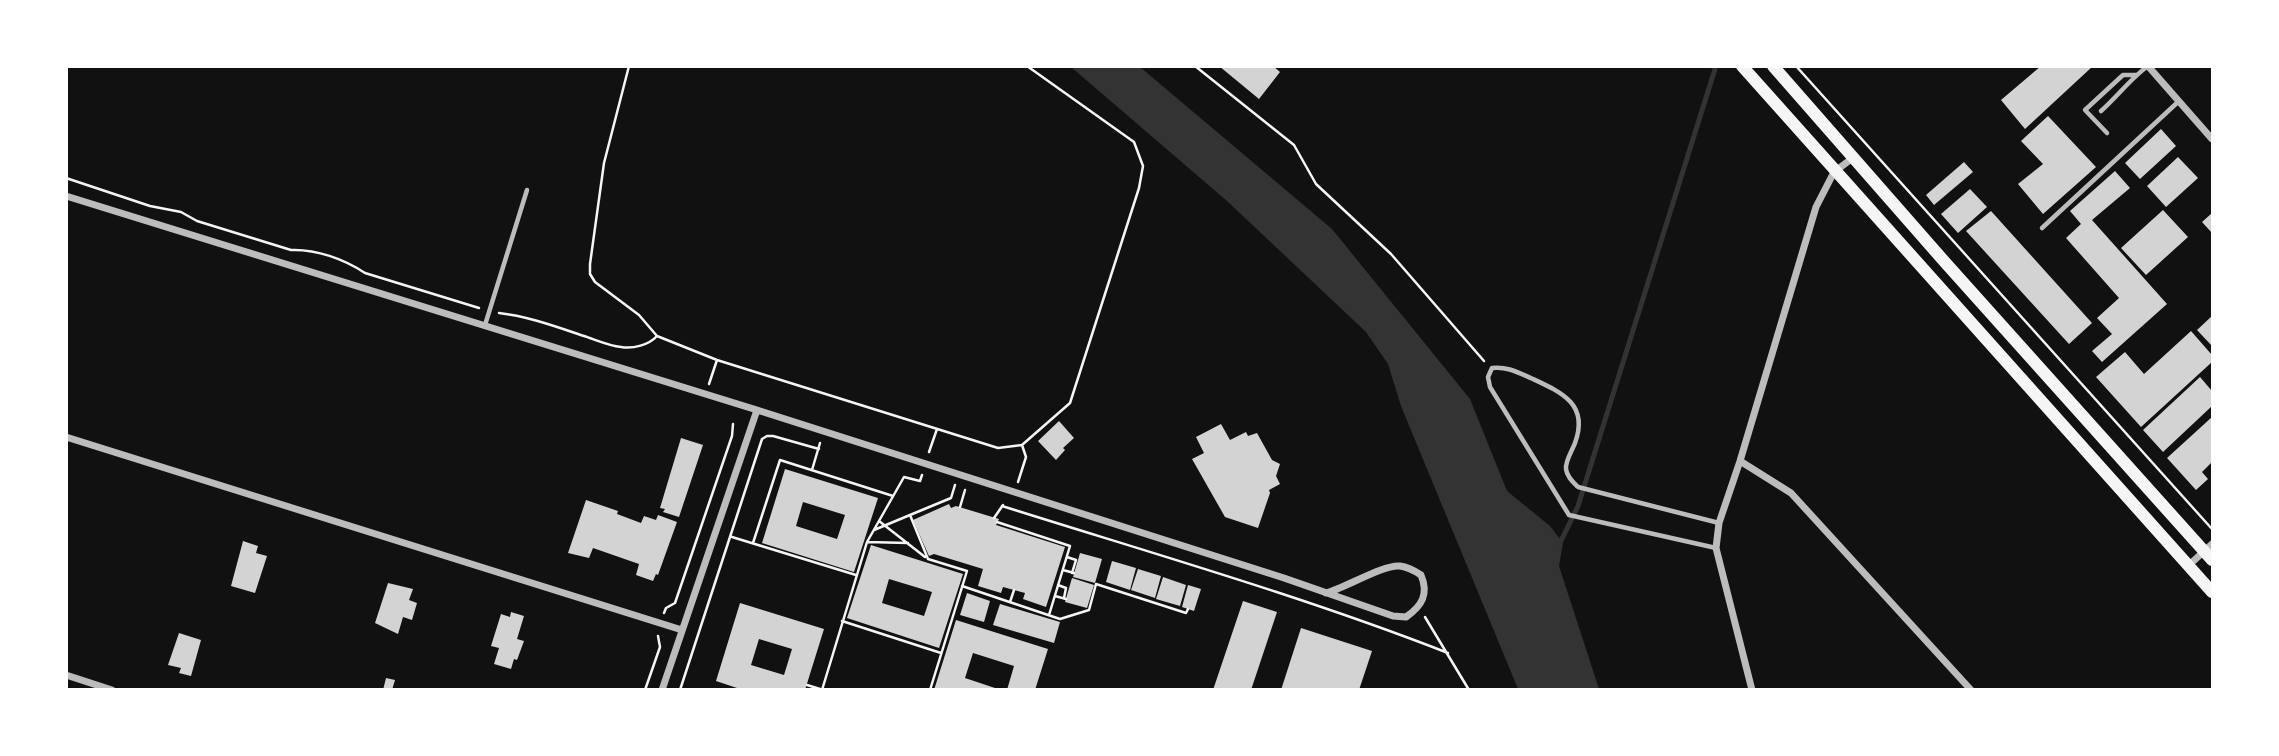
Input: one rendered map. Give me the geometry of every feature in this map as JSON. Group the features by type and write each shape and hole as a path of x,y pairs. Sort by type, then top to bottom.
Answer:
{"main road":[{"path":"1742,66 1834,172 2213,592"},
{"path":"1773,66 1942,260 2210,551"}],"street":[{"path":"2148,66 2213,139"},
{"path":"1752,690 1716,548 1719,523 1816,207 1834,172 1854,157"},
{"path":"66,196 757,410 1392,616 1406,617 1419,608 1425,585 1421,575 1398,565 1326,593"},
{"path":"662,690 757,410"},
{"path":"66,437 682,630"},
{"path":"1740,461 1791,492 1970,690"},
{"path":"2188,566 2210,551"},
{"path":"66,675 112,690"}],"lane":[{"path":"2101,111 2148,66"},
{"path":"2107,133 2085,110 2123,75 2136,75"},
{"path":"2042,228 2179,101"},
{"path":"485,326 527,190"},
{"path":"1716,548 1569,515 1490,387 1488,377 1492,368 1503,366 1555,389 1568,398 1577,412 1579,426 1565,466 1569,477 1578,487 1719,523"}],"path":[{"path":"629,66 604,163 590,274 595,282 639,315 657,336 717,360 998,448 1022,446 1070,403 1139,188 1143,166 1134,142 1027,66"},
{"path":"1195,66 1294,145 1316,184 1391,254 1469,346 1492,368"},
{"path":"1796,66 2213,529"},
{"path":"66,178 150,206 181,212 197,221 291,250 306,249 353,265 365,273 489,311 517,314 534,322 619,347 645,344 657,336"},
{"path":"645,690 660,647 657,634 666,608 675,603 732,436 733,424"},
{"path":"807,685 821,689 866,542 904,477 920,481 937,429"},
{"path":"812,470 824,432"},
{"path":"680,690 762,439 773,436 819,449"},
{"path":"994,518 1014,493 1026,457 1022,446"},
{"path":"753,543 780,460 893,496"},
{"path":"873,531 951,498 958,475"},
{"path":"960,507 969,478"},
{"path":"1002,506 1304,601 1448,653"},
{"path":"910,515 928,559"},
{"path":"878,521 928,559 967,571"},
{"path":"997,523 1070,545 1049,615"},
{"path":"731,537 856,575"},
{"path":"866,542 908,543"},
{"path":"1063,570 1073,573 1076,560 1067,557"},
{"path":"930,690 969,565"},
{"path":"962,586 1060,619 1089,610 1097,584 1126,591 1176,611 1186,613 1188,609"},
{"path":"1055,596 1065,599 1066,588 1058,585"},
{"path":"970,594 972,589"},
{"path":"1010,602 1014,590"},
{"path":"1151,603 1152,597"},
{"path":"1004,605 1005,600"},
{"path":"1176,611 1177,606"},
{"path":"1419,608 1469,690"},
{"path":"842,621 942,653"}],"shaded area":[{"path":"1071,67 1140,67 1332,229 1470,399 1507,491 1550,526 1563,543 1559,566 1599,689 1518,689 1401,406 1388,364 1366,332 1227,201"}],"building":[{"path":"1219,66 1273,66 1280,72 1259,99"},
{"path":"2041,66 2093,66 2025,129 2001,100"},
{"path":"2048,116 2096,167 2043,214 2018,184 2043,164 2021,141"},
{"path":"2161,129 2176,146 2140,179 2125,163"},
{"path":"2178,157 2198,178 2166,207 2147,186"},
{"path":"1964,162 1973,172 1934,205 1926,195"},
{"path":"2115,171 2130,188 2092,220 2167,304 2102,362 2092,351 2112,334 2097,318 2119,298 2066,238 2081,224 2070,211"},
{"path":"1970,189 1987,207 1958,233 1941,214"},
{"path":"2163,210 2188,237 2146,275 2121,248"},
{"path":"1991,211 2092,323 2069,344 1966,231"},
{"path":"2212,213 2212,233 2202,222"},
{"path":"2212,316 2212,346 2197,330"},
{"path":"2191,331 2212,355 2212,362 2141,427 2096,377 2125,352 2144,374"},
{"path":"2200,377 2212,391 2212,406 2163,452 2143,430"},
{"path":"2212,417 2212,462 2202,472 2208,479 2196,490 2167,458"},
{"path":"1059,421 1074,438 1063,448 1065,450 1056,460 1038,441"},
{"path":"1221,424 1230,440 1246,432 1248,436 1257,433 1272,460 1280,464 1276,476 1280,484 1269,490 1258,528 1225,517 1192,459 1204,453 1196,437"},
{"path":"681,438 703,445 679,517 663,512 665,509 660,508"},
{"path":"785,469 878,498 854,572 762,543","holes":["803,502 845,515 837,539 796,526"]},
{"path":"586,500 618,511 617,514 641,523 644,516 656,520 658,515 677,522 658,575 656,574 653,581 636,575 639,564 593,548 589,558 568,553"},
{"path":"949,504 951,508 956,506 999,519 996,525 1065,547 1046,607 1023,599 1025,593 1003,587 1001,593 978,586 983,569 934,554 929,556 913,520"},
{"path":"243,541 258,546 256,553 267,556 255,593 231,586"},
{"path":"871,545 963,574 939,648 847,618","holes":["889,579 932,592 924,616 882,603"]},
{"path":"1080,553 1102,559 1095,583 1073,577"},
{"path":"1112,561 1136,568 1130,590 1106,582"},
{"path":"1138,569 1161,576 1155,598 1131,590"},
{"path":"1163,577 1186,585 1180,606 1156,599"},
{"path":"1072,578 1094,585 1087,608 1065,602"},
{"path":"388,583 413,589 409,600 417,603 412,620 403,617 398,634 375,623"},
{"path":"1188,585 1201,589 1194,611 1182,607"},
{"path":"967,593 990,601 984,622 960,615"},
{"path":"1243,601 1277,612 1251,690 1213,690"},
{"path":"740,603 824,629 805,690 743,690 716,681","holes":["759,639 792,649 784,675 751,665"]},
{"path":"1000,604 1060,622 1054,643 993,625"},
{"path":"511,612 524,616 517,639 524,641 511,669 494,664 499,648 491,646 501,614 510,617"},
{"path":"956,620 1048,649 1035,690 1007,690 1014,666 973,653 965,678 1001,690 934,690"},
{"path":"1301,628 1372,651 1359,690 1281,690"},
{"path":"179,633 201,640 191,676 179,673 181,668 168,665"},
{"path":"386,678 395,680 392,690 383,690"}],"waterway":[{"path":"1559,545 1578,506 1715,69"}]}
